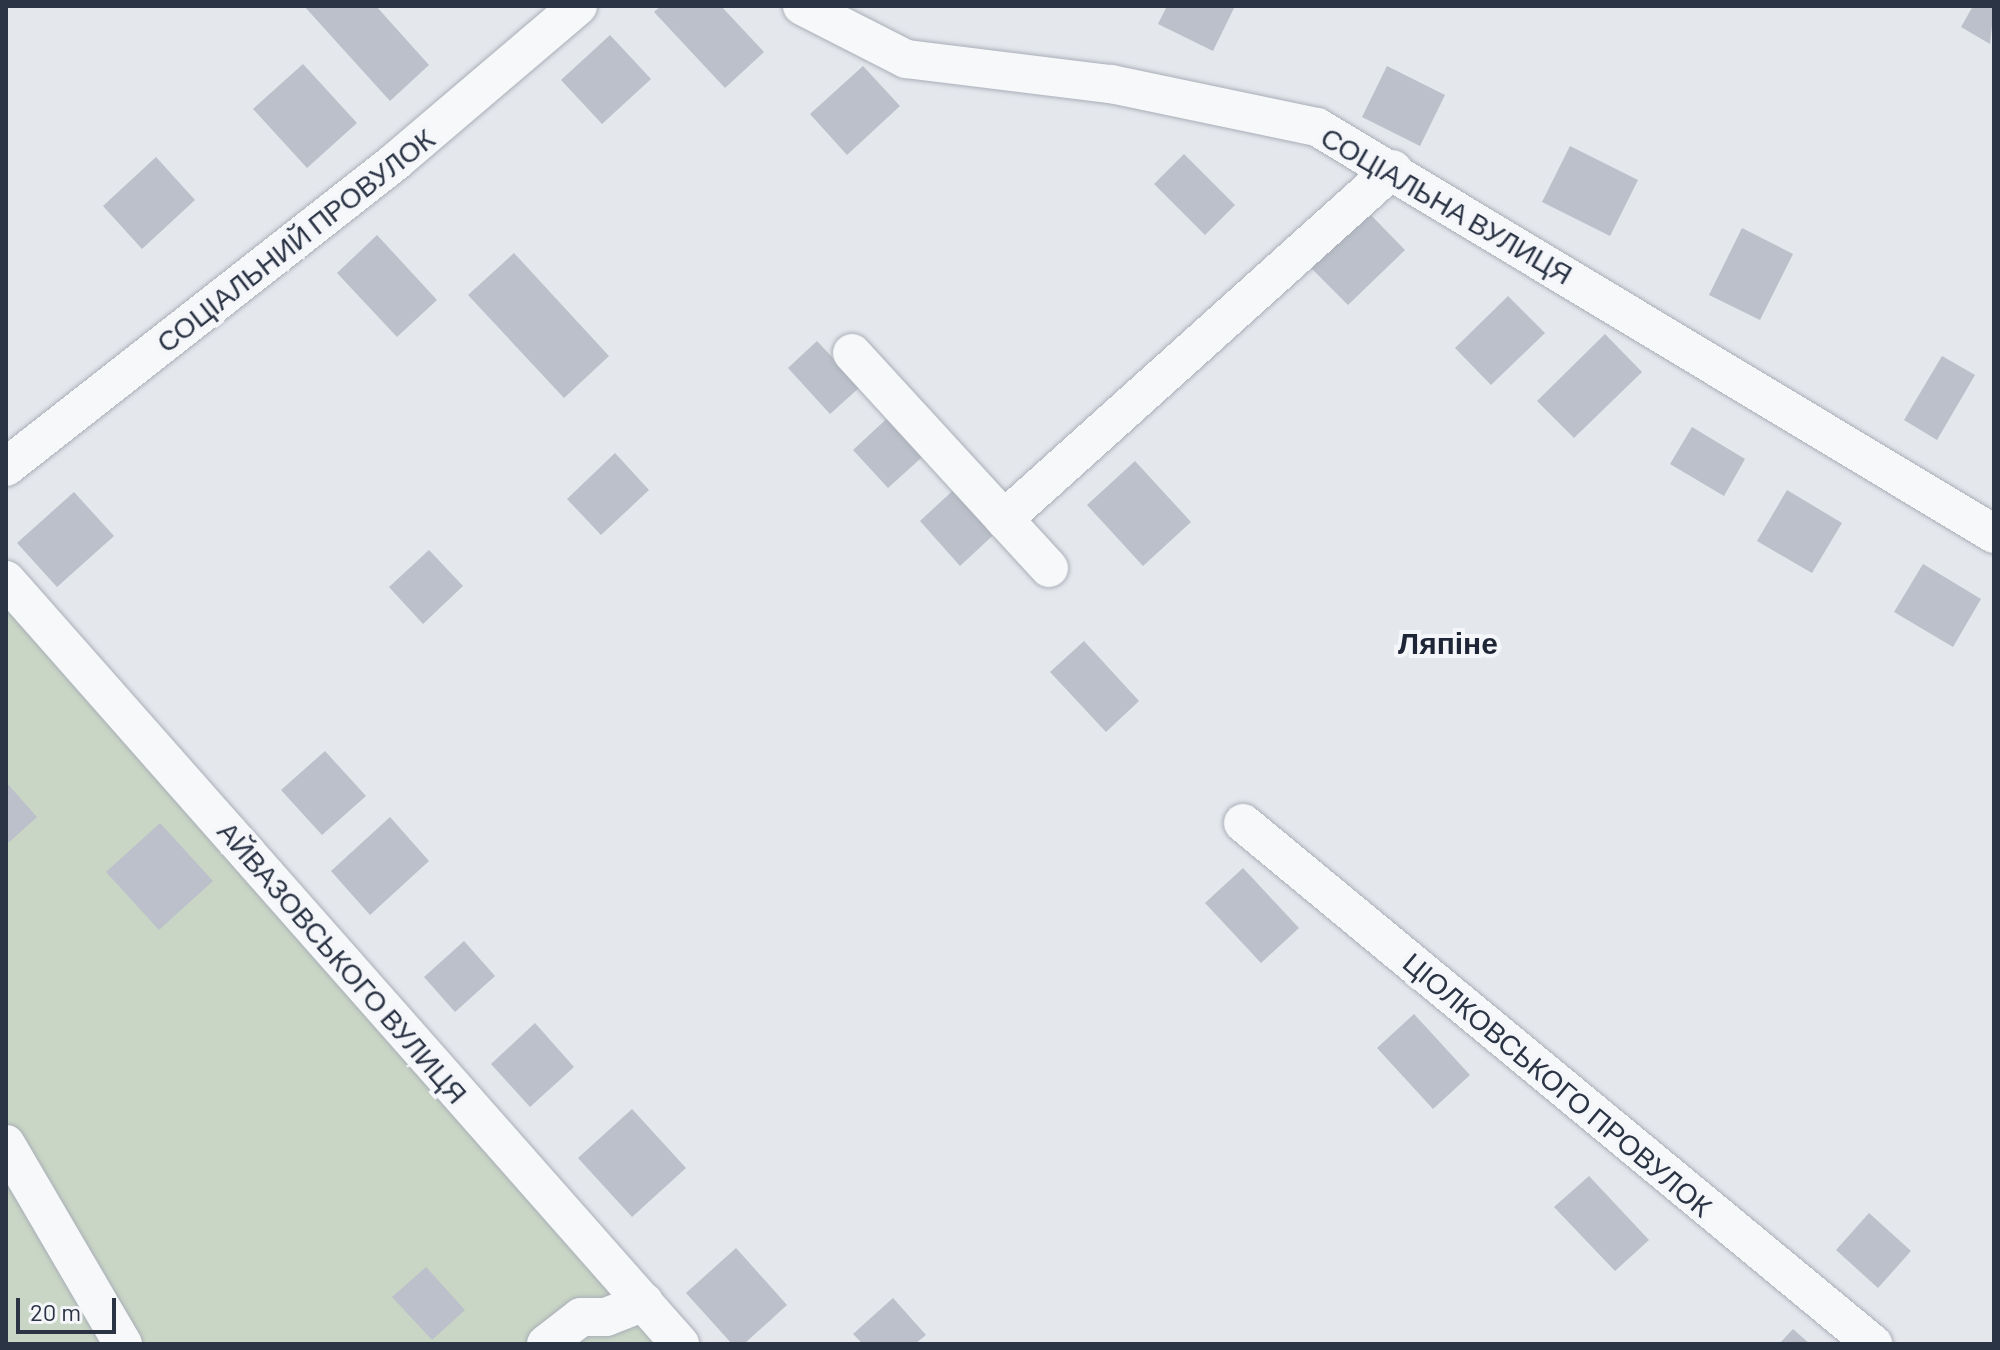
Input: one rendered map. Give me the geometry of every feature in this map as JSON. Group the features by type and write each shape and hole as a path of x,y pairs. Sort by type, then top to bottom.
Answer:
{"street":[{"name":"СОЦІАЛЬНИЙ ПРОВУЛОК","path":"6,467 396,161 578,6"},
{"name":"СОЦІАЛЬНА ВУЛИЦЯ","path":"802,6 906,59 1006,68 1276,114 1317,127 1393,169 1994,534"},
{"path":"1004,519 1393,169"},
{"path":"852,353 1049,568"},
{"name":"АЙВАЗОВСЬКОГО ВУЛИЦЯ","path":"6,580 680,1344"},
{"name":"ЦІОЛКОВСЬКОГО ПРОВУЛОК","path":"1243,823 1873,1344"},
{"path":"6,1144 123,1344"},
{"path":"546,1344 581,1317 606,1317 644,1302"}],"green space":[{"path":"6,580 680,1344 6,1344"}],"building":[{"path":"304,6 376,6 429,65 390,101"},
{"path":"661,6 721,6 764,52 725,88 654,12"},
{"path":"1167,6 1235,6 1213,51 1158,24"},
{"path":"1973,6 1994,6 1990,44 1961,27"},
{"path":"610,35 651,79 602,124 561,80"},
{"path":"303,64 357,123 307,168 253,109"},
{"path":"863,66 900,106 847,155 810,114"},
{"path":"1387,66 1445,95 1420,146 1362,117"},
{"path":"1570,146 1638,180 1610,236 1542,202"},
{"path":"1184,154 1235,205 1205,235 1154,184"},
{"path":"156,157 195,200 142,249 103,206"},
{"path":"1364,208 1405,250 1348,305 1307,264"},
{"path":"1742,228 1793,254 1760,320 1709,295"},
{"path":"377,235 437,300 397,337 337,273"},
{"path":"514,253 609,356 564,398 468,295"},
{"path":"1508,296 1545,333 1491,385 1455,348"},
{"path":"1605,334 1642,372 1574,438 1537,401"},
{"path":"817,341 860,387 830,414 788,368"},
{"path":"1942,356 1975,375 1937,440 1904,420"},
{"path":"895,411 931,449 888,488 853,450"},
{"path":"1692,427 1745,459 1724,496 1670,464"},
{"path":"615,453 649,490 601,535 567,499"},
{"path":"1135,461 1191,522 1143,566 1087,505"},
{"path":"961,483 1002,527 960,566 920,521"},
{"path":"1787,490 1842,523 1812,573 1757,541"},
{"path":"74,492 114,536 57,587 17,543"},
{"path":"429,550 463,586 423,624 389,587"},
{"path":"1923,564 1981,599 1953,647 1894,612"},
{"path":"1084,641 1139,701 1106,732 1050,672"},
{"path":"325,751 366,796 322,835 281,790"},
{"path":"6,782 37,817 6,845"},
{"path":"390,817 429,861 370,915 331,871"},
{"path":"160,823 213,881 159,930 106,872"},
{"path":"1243,868 1299,928 1261,963 1205,903"},
{"path":"464,941 495,976 455,1012 424,977"},
{"path":"1414,1014 1470,1075 1433,1109 1377,1048"},
{"path":"535,1023 574,1067 530,1107 491,1064"},
{"path":"632,1109 686,1168 632,1217 578,1158"},
{"path":"1589,1176 1649,1240 1615,1271 1554,1207"},
{"path":"1869,1213 1911,1251 1878,1288 1836,1250"},
{"path":"736,1248 787,1305 744,1344 732,1344 686,1293"},
{"path":"426,1267 465,1310 432,1340 392,1297"},
{"path":"893,1298 926,1335 915,1344 863,1344 853,1334"},
{"path":"1793,1329 1810,1344 1779,1344"}],"district":[{"name":"Ляпіне","path":"1448,642"}]}
